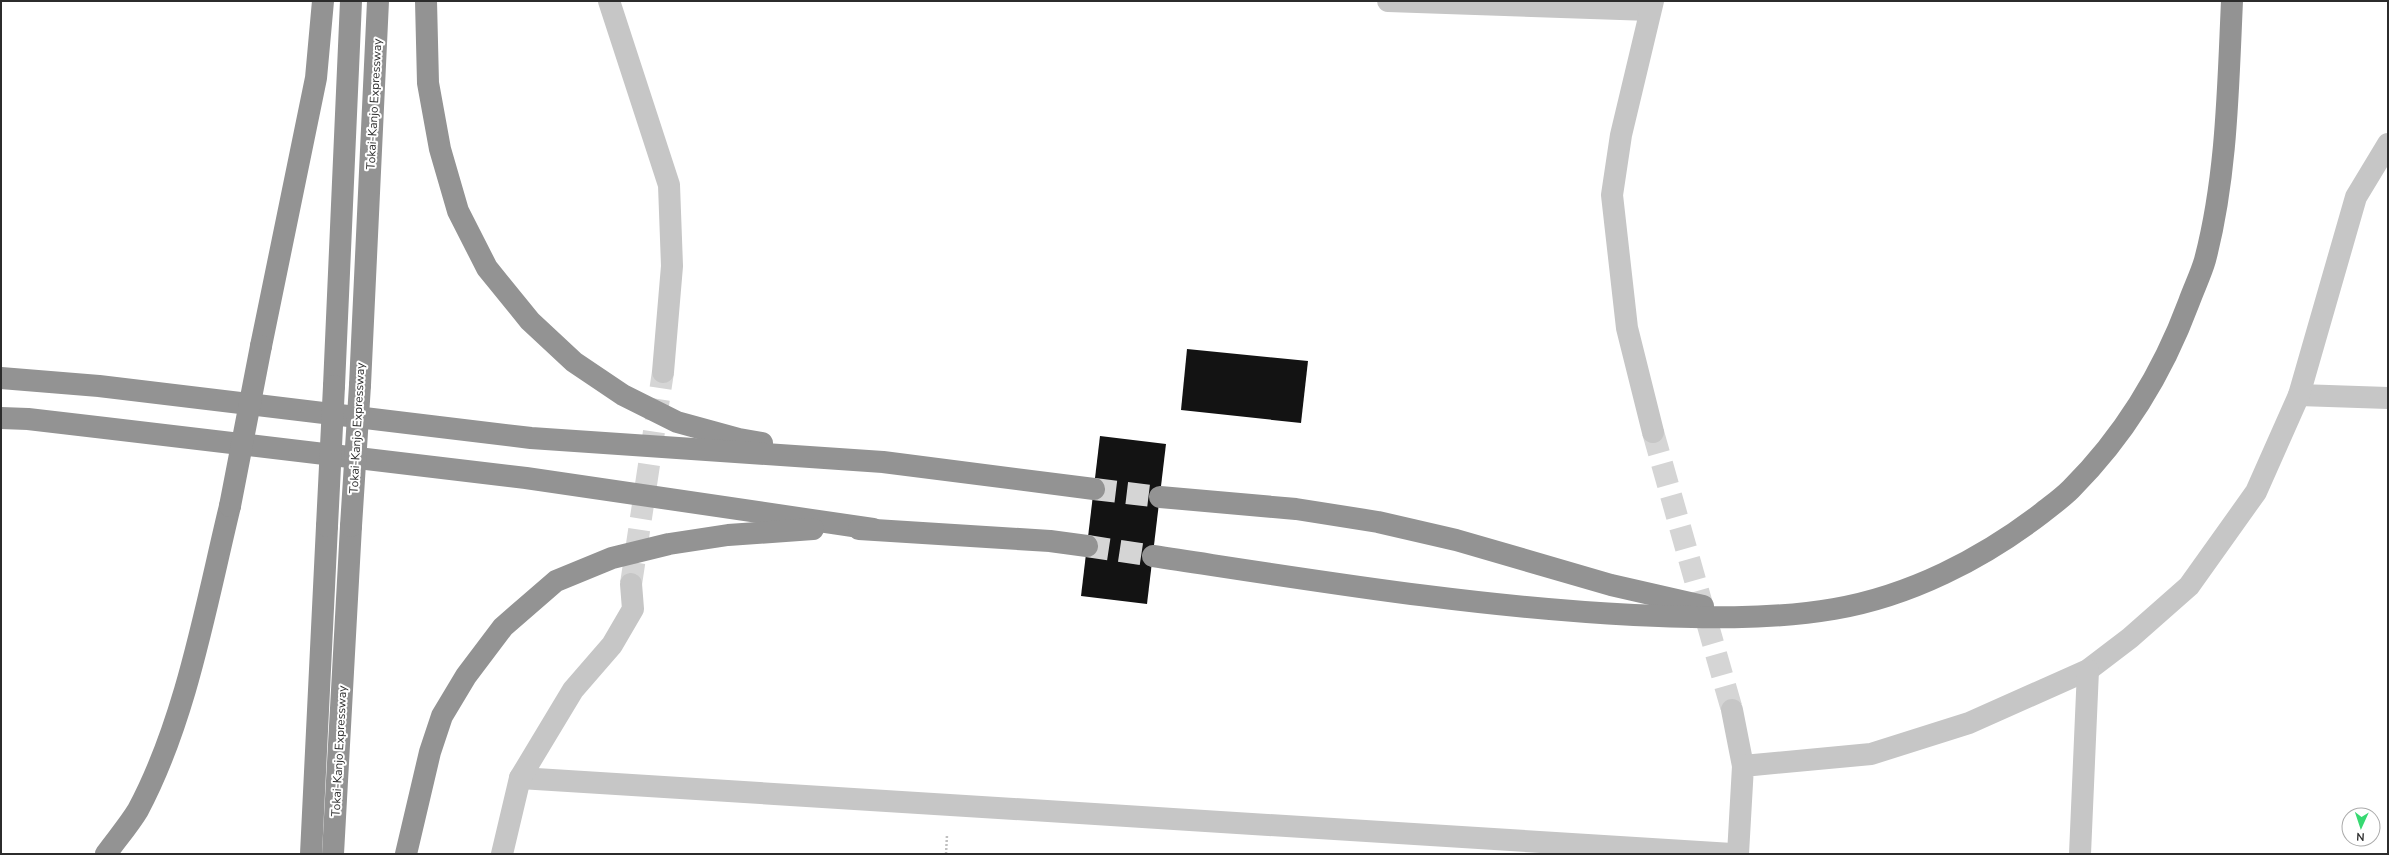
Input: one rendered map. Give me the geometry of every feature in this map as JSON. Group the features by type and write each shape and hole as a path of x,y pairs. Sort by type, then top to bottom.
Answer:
{"highway":[{"path":"106,854 137,811 164,754 186,682 230,506 316,78 323,1"},
{"name":"Tokai-Kanjo Expressway","path":"311,854 352,1"},
{"name":"Tokai-Kanjo Expressway","path":"333,854 360,385 378,1"},
{"path":"426,1 428,83 440,150 458,211 487,268 530,321 574,362 623,395 677,422 739,439 883,462 1094,489"},
{"path":"1153,556 1298,578 1503,604 1597,613 1680,617 1776,616 1836,609 1898,593 1958,567 2015,534 2068,492 2114,441 2151,385 2180,326 2204,262 2220,183 2228,87 2232,1"},
{"path":"1,378 99,386 531,438 883,462"},
{"path":"1,418 59,422 533,479 873,529 1050,541 1087,546"},
{"path":"1160,497 1296,509 1378,522 1456,540 1611,585 1685,604 1776,616"},
{"path":"406,854 430,752 442,716 466,676 503,627 556,581 612,558 669,544 728,535 798,530 873,529"}],"street":[{"path":"609,1 669,185 672,266 663,372"},
{"path":"1388,1 1652,6 1621,135 1612,195 1627,328 1654,432"},
{"path":"1743,766 1871,754 1969,723 2088,670 2130,638 2189,586 2256,492 2299,395 2356,197 2388,144"},
{"path":"2299,395 2388,398"},
{"path":"502,854 520,778 573,690 612,645 633,609 631,584"},
{"path":"2080,854 2088,670"},
{"path":"1732,710 1743,766 1738,854"},
{"path":"520,778 1732,854"}],"building":[{"path":"1187,349 1308,361 1301,423 1181,410"},
{"path":"1100,436 1166,444 1147,604 1081,596"}],"tunnel":[{"path":"631,584 663,372"},
{"path":"1653,432 1732,710"},
{"path":"1094,489 1160,497"},
{"path":"1087,546 1153,556"}]}
